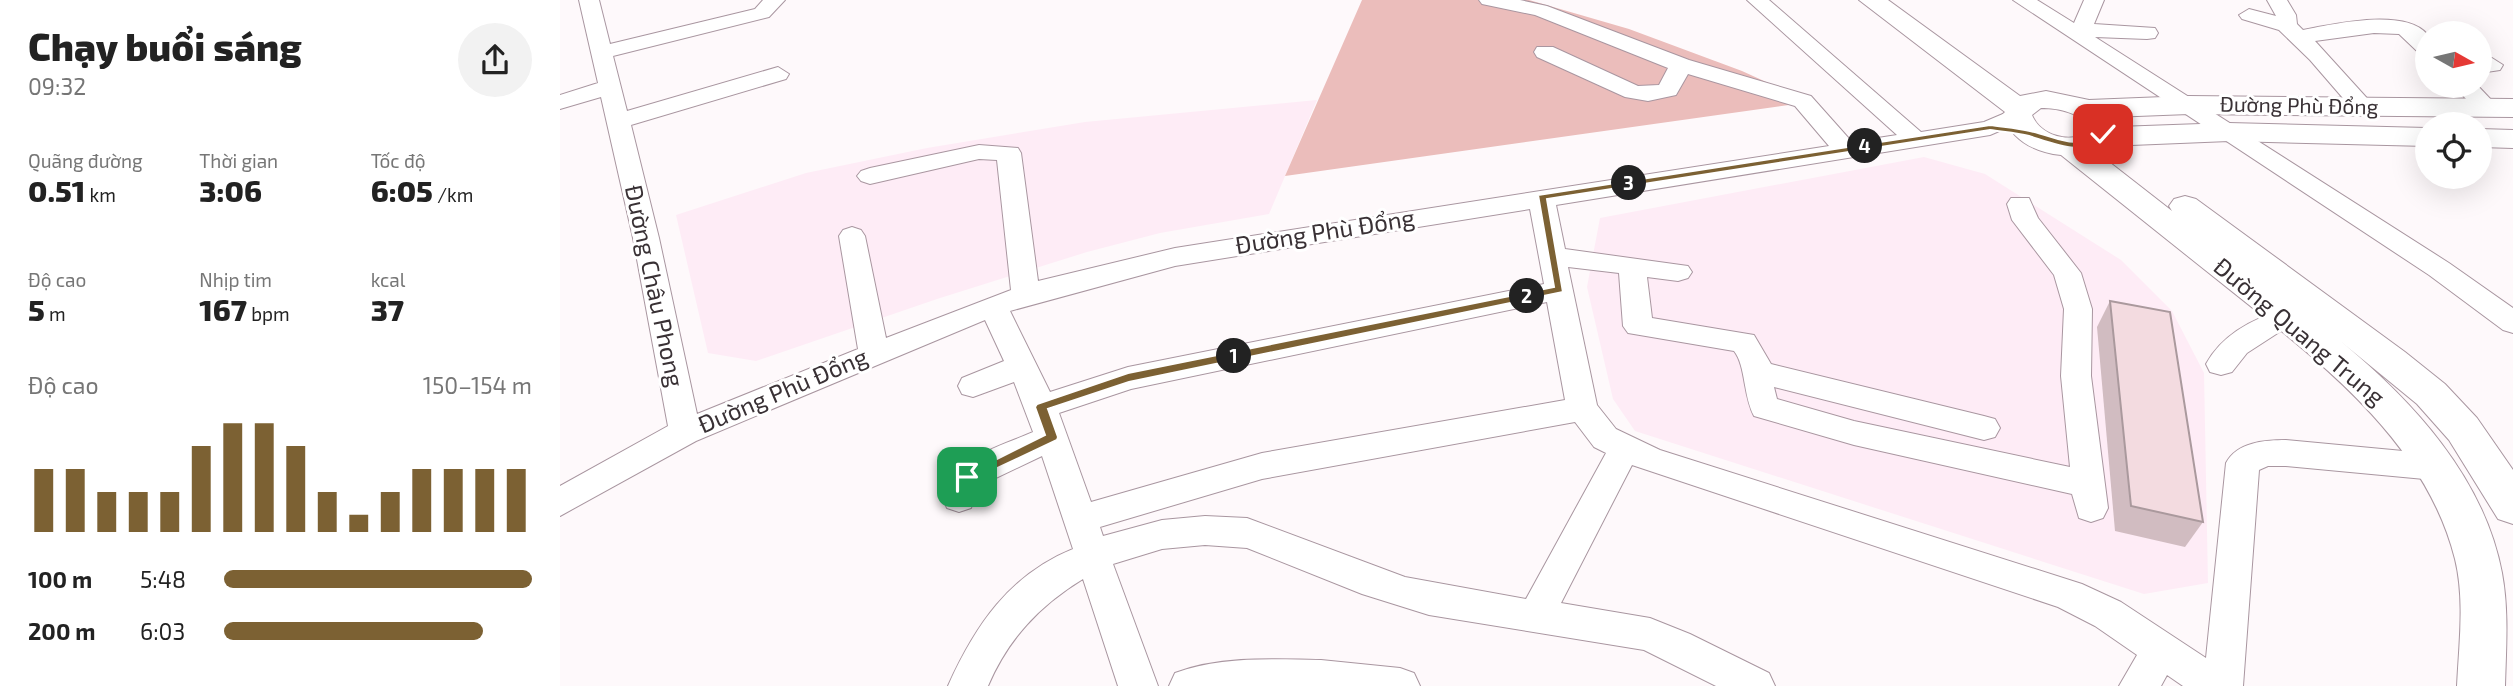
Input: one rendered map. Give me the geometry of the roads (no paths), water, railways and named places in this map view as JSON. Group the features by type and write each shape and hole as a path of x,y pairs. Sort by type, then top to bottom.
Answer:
{"main road":[{"path":"1872,0 2028,114"},
{"path":"1905,0 2028,114 2049,142 2088,133"},
{"path":"2028,114 2058,101 2088,133"},
{"name":"Đường Phù Đổng","path":"2088,133 2189,105 2500,108"},
{"name":"Đường Phù Đổng","path":"2088,133 2230,132 2415,137"},
{"name":"Đường Quang Trung","path":"2088,133 2288,318 2384,402 2435,467 2464,520 2478,560 2484,613 2481,686"},
{"name":"Đường Quang Trung","path":"2088,133 2392,361 2431,394 2504,474 2513,507"},
{"path":"2492,138 2513,139"}],"street":[{"name":"Đường Châu Phong","path":"589,0 646,238 685,432"},
{"path":"601,53 728,10 762,13 775,0"},
{"path":"1489,0 1540,10 1681,65 1803,101 1813,109 1844,149"},
{"path":"1757,0 1915,139"},
{"path":"2023,0 2081,33 2439,269 2513,323"},
{"path":"2081,33 2094,0"},
{"path":"2277,0 2286,15 2291,32"},
{"path":"2249,15 2291,32 2318,55 2363,107"},
{"path":"2291,32 2363,27 2405,28 2415,33"},
{"path":"2081,33 2147,33"},
{"path":"1545,52 1633,92 1648,94 1668,90 1681,65"},
{"path":"618,121 778,74"},
{"path":"560,102 610,87"},
{"path":"2484,98 2500,108"},
{"name":"Đường Phù Đổng","path":"685,432 993,306 1175,257 1990,128 2028,114"},
{"path":"870,176 979,152 1009,153 1026,295"},
{"path":"1541,197 1582,409 1605,438 1649,459 2069,595 2108,614 2216,686"},
{"path":"1632,266 1639,326 1743,342 1750,348 1757,373 1758,396 1765,408 2089,496 2076,376 2078,309 2067,273 2025,219 2020,204"},
{"path":"852,236 874,353"},
{"path":"959,498 960,486 974,472 1047,422 1128,378 1557,274 1569,258 1678,272"},
{"path":"993,306 1047,422 1138,686"},
{"path":"2221,365 2236,346 2274,322 2288,318"},
{"path":"973,386 1022,366"},
{"path":"1757,373 1984,428"},
{"path":"1854,433 1863,398"},
{"path":"1081,519 1262,466 1582,409"},
{"path":"560,502 685,432"},
{"path":"1536,616 1625,447"},
{"path":"2223,686 2243,463 2264,453 2286,453 2435,467"},
{"path":"968,686 972,672 1002,623 1044,583 1094,555 1157,535 1206,530 1250,533 1404,593 1487,611 1536,616 1649,635 1755,686"},
{"path":"2139,686 2162,650"},
{"path":"1189,686 1227,678 1400,686"}]}
